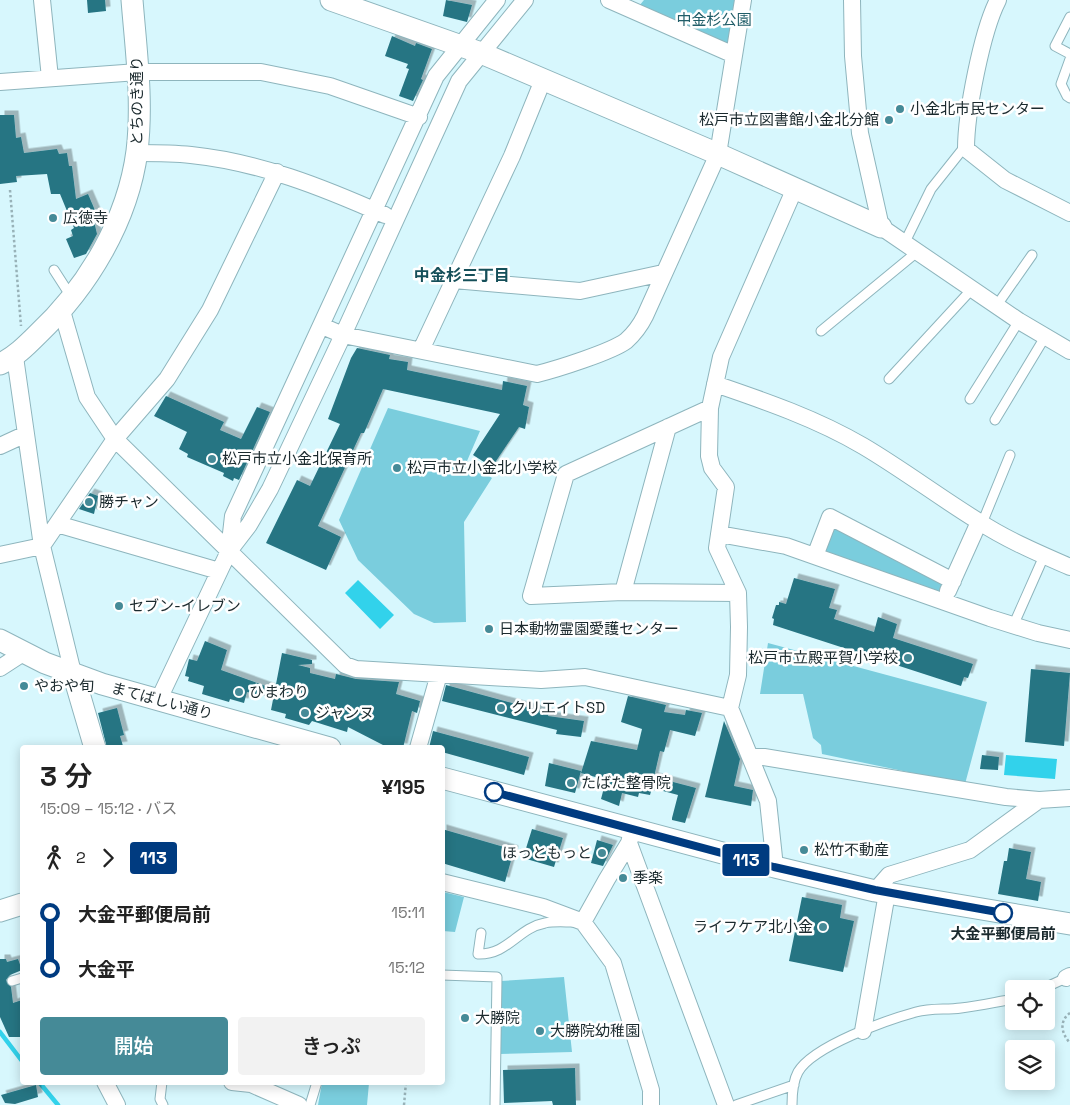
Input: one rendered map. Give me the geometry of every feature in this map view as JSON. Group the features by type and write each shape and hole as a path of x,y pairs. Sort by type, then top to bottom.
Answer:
{"street":[{"path":"42,0 50,78"},
{"name":"とちのき通り","path":"7,361 67,305 89,275 110,240 127,192 137,153 139,122 138,72 132,0"},
{"path":"330,0 481,53 796,188 880,227 1019,321 1070,351"},
{"path":"229,550 233,516 419,117 436,76 497,0"},
{"path":"159,699 229,550 249,526 270,489 459,82 525,0"},
{"path":"609,0 631,4 734,55"},
{"path":"322,326 343,335 538,374 561,368 624,342 638,330 718,154 743,0"},
{"path":"852,0 853,56 860,133 880,227"},
{"path":"998,0 987,33 976,79 966,132 966,148 1005,180 1070,213"},
{"path":"0,82 138,72 261,72 330,86 419,117"},
{"path":"421,350 512,156 543,80"},
{"path":"137,153 190,155 277,172 318,185 396,220"},
{"path":"0,556 42,546 115,439 167,379 210,310 277,172"},
{"path":"774,867 768,801 730,708 738,675 738,593 717,548 726,487 712,468 709,456 710,408 721,357 796,188"},
{"path":"454,280 580,291 663,273"},
{"path":"67,305 87,397 115,439 345,665 356,670 563,681 585,678 730,708"},
{"path":"7,361 26,434 42,546 73,673 94,745"},
{"path":"715,384 762,400 821,424 854,442 979,522 1020,545 1070,567"},
{"path":"710,408 566,474 532,596 623,592 738,593"},
{"path":"623,592 668,426"},
{"path":"0,446 26,434"},
{"path":"815,556 830,517 953,581"},
{"path":"943,600 979,522"},
{"path":"57,524 219,571"},
{"path":"719,534 786,546 1013,626 1070,640"},
{"name":"まてばしい通り","path":"0,640 23,653 102,684 320,745"},
{"path":"0,668 23,653"},
{"path":"419,745 439,674"},
{"path":"751,757 774,758 1006,797 1039,800 1070,798"},
{"path":"445,779 631,837 881,892 1070,924"},
{"path":"863,1031 881,892 889,875 970,850 1039,800"},
{"path":"584,922 631,837"},
{"path":"631,837 726,1105"},
{"path":"445,883 543,907 584,922 613,963 651,1090 651,1105"},
{"path":"107,1085 117,1105"},
{"path":"253,1085 299,1105"}],"lane":[{"path":"1070,17 1055,46 1070,54"},
{"path":"1070,59 1061,84 1066,96 1070,98"},
{"path":"821,331 911,247 931,189 966,145"},
{"path":"997,305 1032,255"},
{"path":"54,270 67,305"},
{"path":"889,379 972,288"},
{"path":"970,399 1019,321"},
{"path":"995,420 1045,337"},
{"path":"979,522 985,516 1010,455"},
{"path":"1013,626 1044,556"},
{"path":"481,932 478,954 492,955 528,930 544,923 584,922"},
{"path":"445,975 497,977 495,1105"},
{"path":"1055,983 1068,977"},
{"path":"12,982 20,979"},
{"path":"792,1105 794,1085 799,1070 808,1060 848,1037 916,1012 940,1008 960,1008 1005,1000"},
{"path":"162,1085 160,1099 163,1105"},
{"path":"310,1105 316,1085"},
{"path":"736,1105 794,1085"}],"path":[{"path":"10,190 21,332"},
{"path":"1070,1013 1063,1018 1062,1024 1065,1038 1070,1043"},
{"path":"404,1105 406,1085"}],"green space":[{"name":"中金杉公園","path":"644,0 737,0 731,42 724,44 639,6"},
{"path":"388,408 480,431 467,461 492,478 464,522 466,622 434,623 414,614 358,560 339,520"},
{"path":"832,527 942,579 940,593 823,554"},
{"path":"768,643 987,702 965,784 822,754 821,745 813,738 803,694 760,694"},
{"path":"445,892 464,897 455,932 445,931"},
{"path":"564,977 572,1052 499,1054 501,981"},
{"path":"322,1085 369,1085 367,1105 318,1105"}],"shaded area":[{"path":"358,580 394,615 380,629 345,593"},
{"path":"1006,755 1057,759 1055,779 1004,775"}],"building":[{"path":"87,0 105,0 106,11 88,13"},
{"path":"446,0 472,5 467,22 443,16"},
{"path":"392,36 415,46 416,43 432,49 421,79 423,80 413,101 399,96 409,69 406,68 408,64 385,56"},
{"path":"0,115 14,115 16,138 21,137 24,153 57,149 59,154 67,153 69,166 72,166 76,199 88,194 97,215 93,217 97,234 86,254 74,258 66,239 73,236 71,230 74,228 60,194 51,194 47,174 16,176 17,182 0,184"},
{"path":"357,348 390,355 389,359 408,362 407,370 502,390 503,381 527,386 523,405 529,407 525,429 519,427 492,467 473,455 500,414 383,389 364,433 361,433 318,526 341,537 326,570 266,543 297,480 310,486 340,424 328,419 351,358"},
{"path":"166,396 224,422 220,430 241,439 257,407 270,412 239,480 234,478 233,481 223,476 224,473 187,457 188,454 179,449 187,432 154,416"},
{"name":"勝チャン","path":"90,493 98,496 94,514 79,509"},
{"path":"794,578 835,589 829,608 837,610 834,619 874,632 878,617 897,624 893,638 973,664 968,678 964,677 961,686 773,625 774,619 772,618 776,605 779,605 779,602 786,604"},
{"path":"205,641 227,650 221,670 271,688 269,697 247,692 244,703 230,699 229,702 202,694 204,686 188,681 189,677 185,676 189,659 197,661"},
{"path":"282,653 312,660 312,664 298,665 310,668 310,673 335,679 336,674 356,679 399,682 396,694 420,701 417,713 412,711 404,745 383,745 348,727 347,732 312,721 309,725 285,718 286,714 271,710"},
{"path":"1031,669 1070,673 1064,746 1025,742"},
{"name":"クリエイトSD","path":"446,685 549,713 548,716 584,721 581,737 556,734 557,730 442,701"},
{"path":"628,696 666,705 664,712 685,715 686,710 702,713 695,736 670,730 664,752 660,751 654,777 696,788 685,823 672,820 678,795 652,788 650,795 639,793 638,797 622,793 619,806 601,799 606,780 581,773 591,741 637,750 642,729 621,722"},
{"path":"117,708 124,735 120,736 123,745 106,745 98,713"},
{"path":"724,721 740,759 734,786 753,790 751,806 705,797"},
{"path":"433,731 529,757 524,775 445,753 445,745 430,745"},
{"path":"982,755 999,757 998,770 980,769"},
{"path":"549,763 581,771 575,793 545,786"},
{"path":"532,829 563,838 554,867 523,858"},
{"path":"445,830 514,850 505,882 445,864"},
{"path":"597,840 613,845 603,866 591,863"},
{"path":"1009,848 1031,852 1026,879 1041,882 1038,901 998,894 1004,861 1007,861"},
{"path":"802,897 842,905 840,918 854,921 843,972 789,961"},
{"path":"0,959 6,959 7,962 18,959 20,971 10,975 6,980 11,987 13,1003 20,1001 20,1037 9,1037 0,1017"},
{"path":"575,1068 576,1105 553,1105 552,1101 504,1103 503,1070"},
{"path":"36,1085 38,1097 15,1104 5,1103 1,1095"}],"waterway":[{"path":"0,1032 20,1058"},
{"path":"41,1085 58,1105"}],"bus line":[{"name":"113","path":"494,792 632,831 774,867 875,890 1003,913"}],"place":[{"name":"小金北市民センター","path":"900,109"},
{"name":"松戸市立図書館小金北分館","path":"889,120"},
{"name":"広徳寺","path":"53,218"},
{"name":"松戸市立小金北保育所","path":"212,459"},
{"name":"松戸市立小金北小学校","path":"397,468"},
{"name":"勝チャン","path":"89,502"},
{"name":"セブン-イレブン","path":"119,606"},
{"name":"日本動物霊園愛護センター","path":"489,629"},
{"name":"松戸市立殿平賀小学校","path":"908,658"},
{"name":"やおや旬","path":"24,686"},
{"name":"ひまわり","path":"239,692"},
{"name":"クリエイトSD","path":"501,708"},
{"name":"ジャンヌ","path":"305,713"},
{"name":"たばた整骨院","path":"571,783"},
{"name":"松竹不動産","path":"804,850"},
{"name":"ほっともっと","path":"602,853"},
{"name":"季楽","path":"623,878"},
{"name":"大金平郵便局前","path":"1003,913"},
{"name":"ライフケア北小金","path":"823,927"},
{"name":"大勝院","path":"465,1018"},
{"name":"大勝院幼稚園","path":"540,1031"}],"district":[{"name":"中金杉三丁目","path":"462,275"}]}
